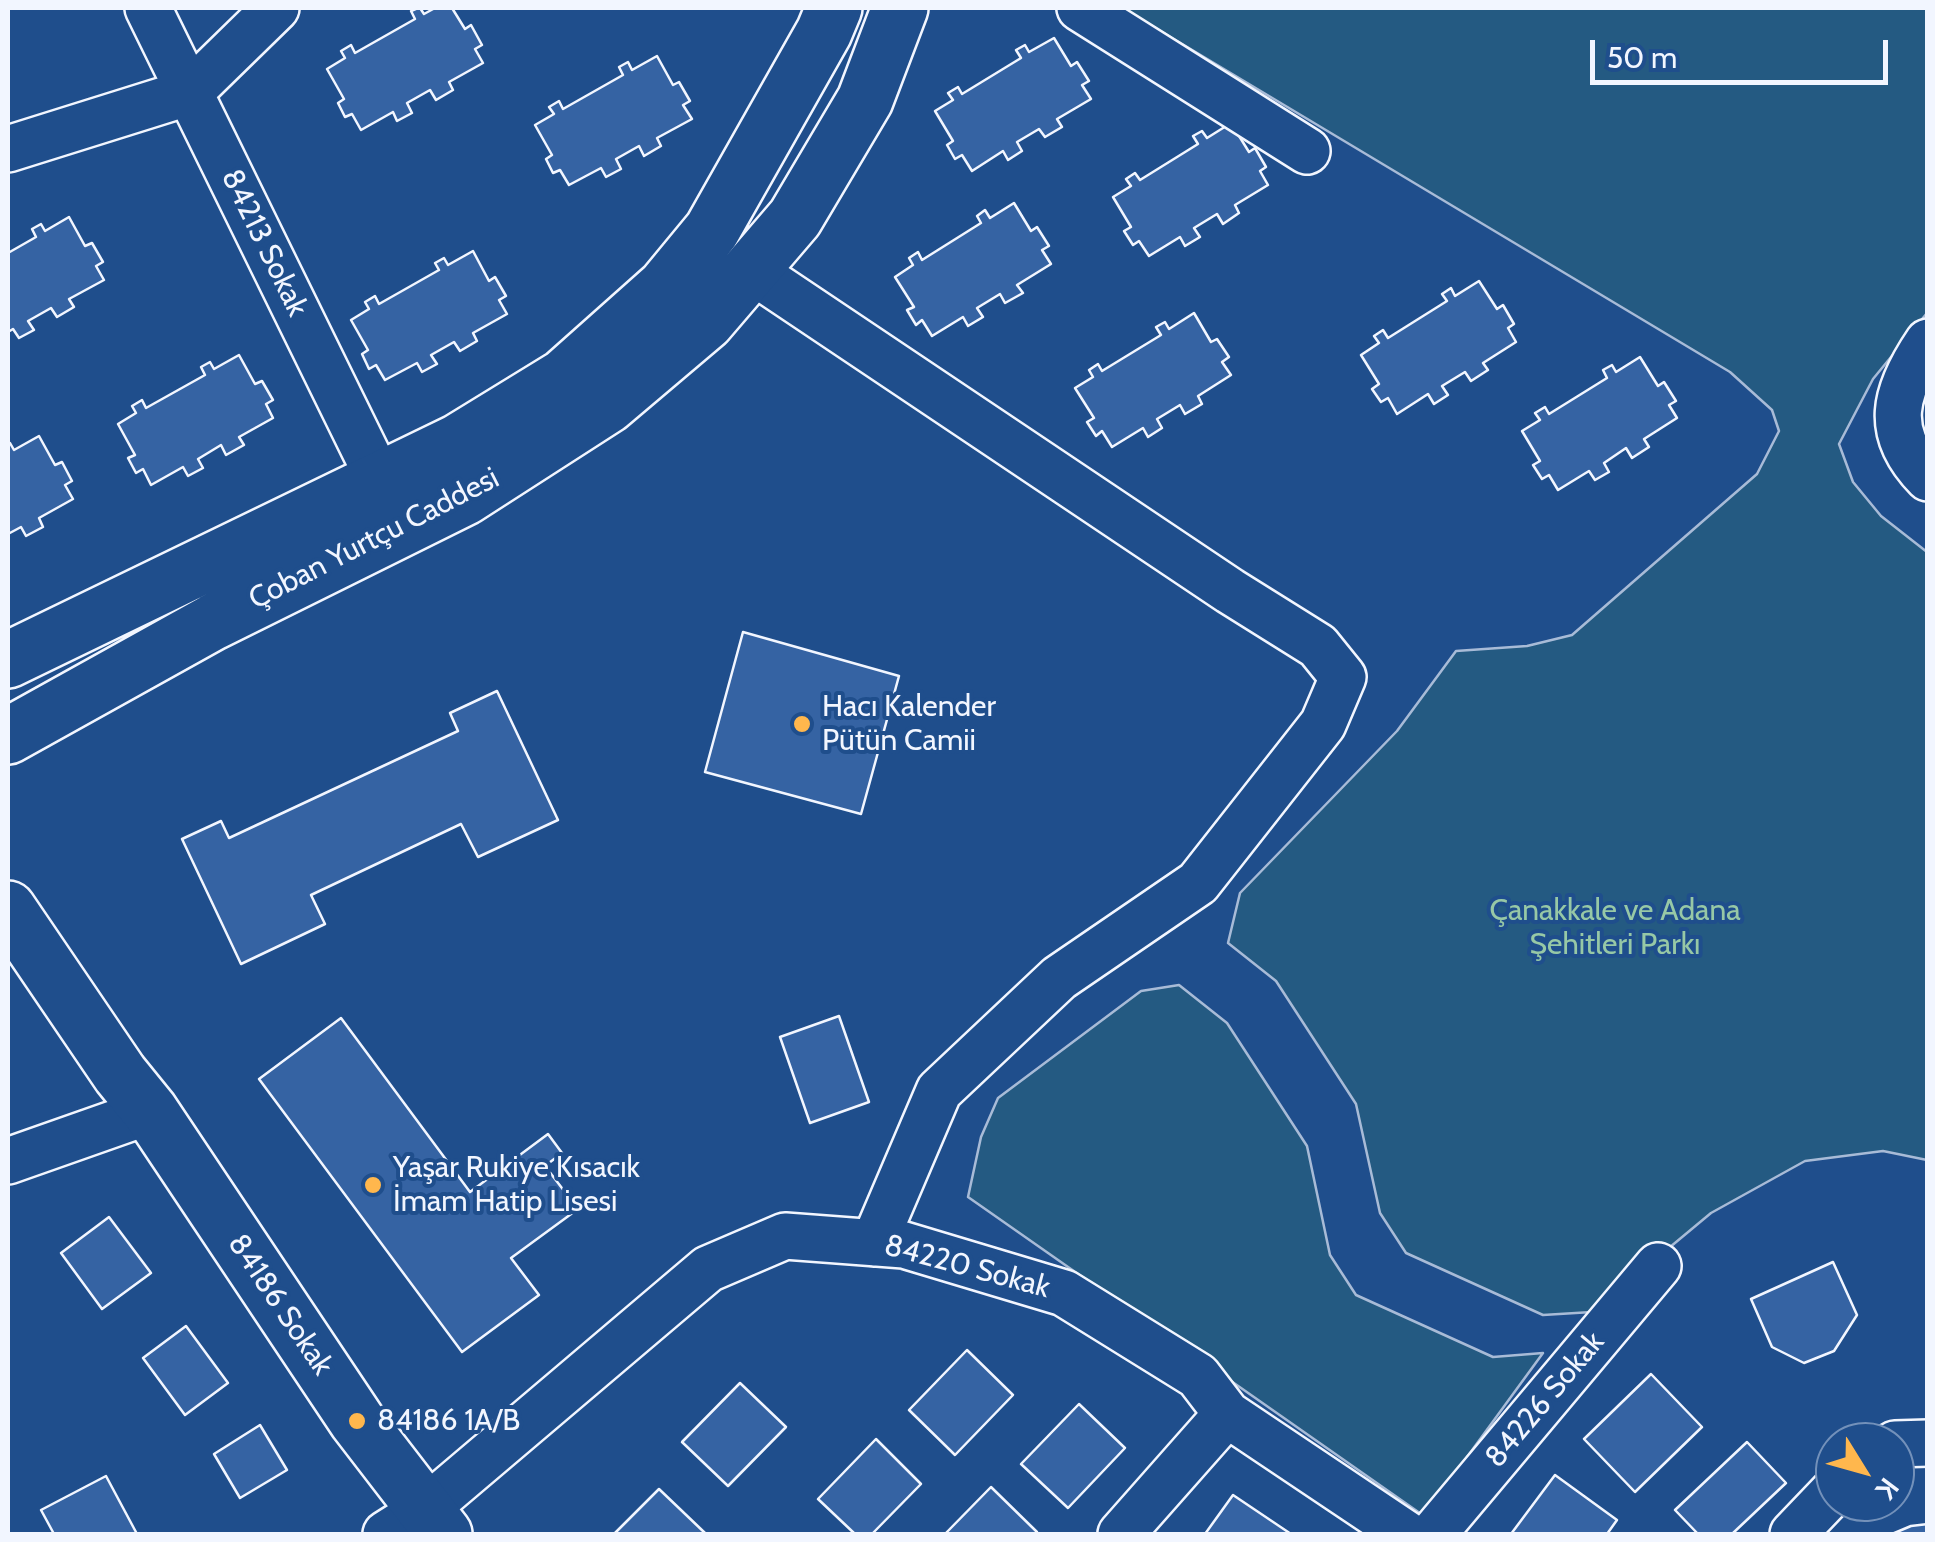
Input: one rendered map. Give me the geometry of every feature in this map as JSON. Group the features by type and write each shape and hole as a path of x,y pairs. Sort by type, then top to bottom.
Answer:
{"main road":[{"name":"Çoban Yurtçu Caddesi","path":"8,660 458,442 564,377 665,287 712,230 834,8"},
{"name":"Çoban Yurtçu Caddesi","path":"10,735 213,622 465,498 608,405 706,322 795,218 865,100 900,8"},
{"path":"8,909 135,1092"},
{"path":"8,980 135,1092"},
{"name":"84186 Sokak","path":"135,1092 357,1421 418,1526"}],"street":[{"name":"84213 Sokak","path":"148,8 379,479"},
{"path":"8,149 190,92 276,8"},
{"path":"1080,8 1307,150"},
{"path":"751,270 1230,592 1318,646 1343,677 1323,724 1198,883 1059,978 939,1092 874,1242"},
{"path":"1928,342 1899,396 1897,417 1901,440 1911,460 1928,478"},
{"path":"8,1161 135,1092"},
{"name":"84220 Sokak","path":"418,1526 708,1269 785,1236 904,1245 1064,1293 1198,1376 1227,1414 1406,1534"},
{"name":"84226 Sokak","path":"1433,1534 1658,1266"},
{"path":"1121,1534 1227,1414"},
{"path":"1793,1534 1815,1511"}],"green space":[{"name":"Çanakkale ve Adana Şehitleri Parkı","path":"1122,8 1927,8 1927,313 1873,379 1839,444 1853,482 1881,516 1927,552 1927,1160 1883,1151 1805,1161 1711,1213 1592,1312 1543,1315 1406,1253 1380,1213 1356,1104 1276,981 1228,943 1240,893 1397,731 1456,651 1527,646 1572,635 1757,474 1779,431 1772,410 1730,372"},
{"path":"1179,985 1227,1023 1307,1146 1330,1255 1356,1295 1493,1357 1543,1353 1424,1516 968,1197 981,1137 998,1098 1141,991"}],"building":[{"path":"420,8 424,14 435,8 452,8 465,29 471,25 482,45 475,49 483,63 449,82 453,90 436,100 430,90 407,103 412,113 397,121 393,112 361,130 352,114 345,117 338,103 344,99 327,69 345,58 341,51 351,45 355,53 415,19 411,11"},
{"path":"1054,38 1071,66 1077,62 1089,81 1082,85 1091,99 1057,119 1062,127 1045,137 1039,129 1017,142 1022,151 1008,160 1003,151 972,171 962,155 955,159 947,145 953,141 935,111 953,100 948,93 958,87 962,94 1021,58 1016,50 1025,45 1029,52"},
{"path":"657,56 673,85 679,82 690,101 683,105 692,119 657,138 661,146 644,156 639,146 616,159 621,169 606,177 601,168 569,185 560,170 553,173 546,159 552,155 535,125 554,114 549,107 559,101 563,109 623,75 619,67 628,62 632,70"},
{"path":"1231,123 1249,152 1255,148 1266,167 1260,171 1268,185 1235,205 1239,213 1223,224 1217,214 1194,228 1200,237 1185,246 1180,237 1149,256 1139,241 1133,245 1124,231 1131,227 1113,197 1131,186 1126,179 1135,173 1140,180 1198,144 1193,136 1202,131 1207,138"},
{"path":"1014,203 1031,231 1037,227 1049,246 1042,250 1051,264 1017,285 1023,293 1005,303 1000,294 977,308 983,317 968,326 963,317 932,336 922,320 916,325 907,310 914,307 895,277 913,265 909,258 918,252 922,260 981,223 977,216 985,210 990,218"},
{"path":"69,217 85,246 92,243 103,262 96,266 104,280 69,299 74,307 57,317 51,308 28,321 34,330 19,338 13,329 8,332 8,253 36,237 32,229 41,224 45,231"},
{"path":"473,251 489,281 495,277 506,296 499,300 507,314 473,333 477,341 460,351 454,342 431,355 437,364 422,372 417,363 385,380 376,365 369,369 362,354 368,350 351,320 369,309 365,302 375,296 379,304 439,270 435,263 444,258 448,265"},
{"path":"1479,281 1497,309 1503,305 1514,324 1508,328 1516,342 1483,363 1488,370 1471,381 1465,372 1442,386 1448,395 1434,404 1428,394 1397,414 1388,398 1381,402 1372,389 1379,384 1361,355 1379,343 1374,336 1383,330 1388,338 1447,301 1442,294 1451,288 1455,296"},
{"path":"1194,313 1211,342 1217,339 1229,357 1222,362 1231,375 1198,396 1202,404 1185,414 1180,405 1157,419 1162,428 1148,437 1143,428 1112,447 1102,431 1096,436 1087,422 1094,418 1075,388 1093,377 1089,370 1098,364 1102,371 1161,335 1156,327 1165,322 1169,329"},
{"path":"239,355 255,384 262,381 273,400 266,404 273,418 239,437 244,445 226,455 221,445 198,459 203,468 188,476 183,467 151,485 143,469 136,473 128,458 135,455 118,424 136,413 132,406 142,400 146,408 205,375 201,367 210,362 214,369"},
{"path":"1640,357 1658,386 1664,382 1676,401 1669,405 1677,418 1644,439 1649,447 1632,458 1626,448 1604,463 1609,472 1595,480 1589,471 1558,490 1549,475 1542,479 1533,465 1540,461 1522,431 1540,420 1535,413 1545,407 1549,414 1607,378 1603,370 1612,365 1616,372"},
{"path":"39,436 55,465 62,462 72,481 65,485 73,499 39,518 43,527 26,536 21,527 8,534 8,444 14,450"},
{"name":"Hacı Kalender Pütün Camii","path":"743,632 899,676 861,814 705,772"},
{"path":"497,691 558,820 478,857 461,824 311,895 325,924 241,964 182,839 221,821 229,838 458,731 450,713"},
{"path":"839,1016 869,1102 810,1123 780,1037"},
{"path":"341,1018 470,1192 548,1134 562,1153 545,1166 578,1209 511,1258 539,1295 462,1352 259,1079"},
{"path":"109,1217 151,1273 102,1309 61,1253"},
{"path":"1833,1262 1857,1315 1834,1351 1804,1363 1772,1347 1751,1299"},
{"path":"186,1326 228,1383 185,1415 143,1358"},
{"path":"967,1350 1013,1395 955,1455 909,1410"},
{"path":"1651,1374 1702,1427 1635,1492 1584,1439"},
{"path":"740,1383 786,1427 728,1486 682,1442"},
{"path":"1079,1404 1125,1448 1068,1508 1021,1464"},
{"path":"260,1425 287,1470 240,1498 214,1454"},
{"path":"876,1439 921,1484 872,1534 855,1534 818,1499"},
{"path":"1747,1442 1786,1483 1732,1534 1698,1534 1675,1510"},
{"path":"1555,1475 1617,1520 1607,1534 1511,1534"},
{"path":"106,1476 137,1534 54,1534 41,1510"},
{"path":"991,1487 1037,1532 945,1534"},
{"path":"659,1489 705,1533 614,1534"},
{"path":"1233,1495 1291,1534 1205,1534"},
{"path":"1928,1524 1928,1534 1892,1534 1911,1526"}],"place":[{"name":"Hacı Kalender Pütün Camii","path":"802,724"},
{"name":"Yaşar Rukiye Kısacık İmam Hatip Lisesi","path":"373,1185"},
{"name":"84186 1A/B","path":"357,1421"}]}
